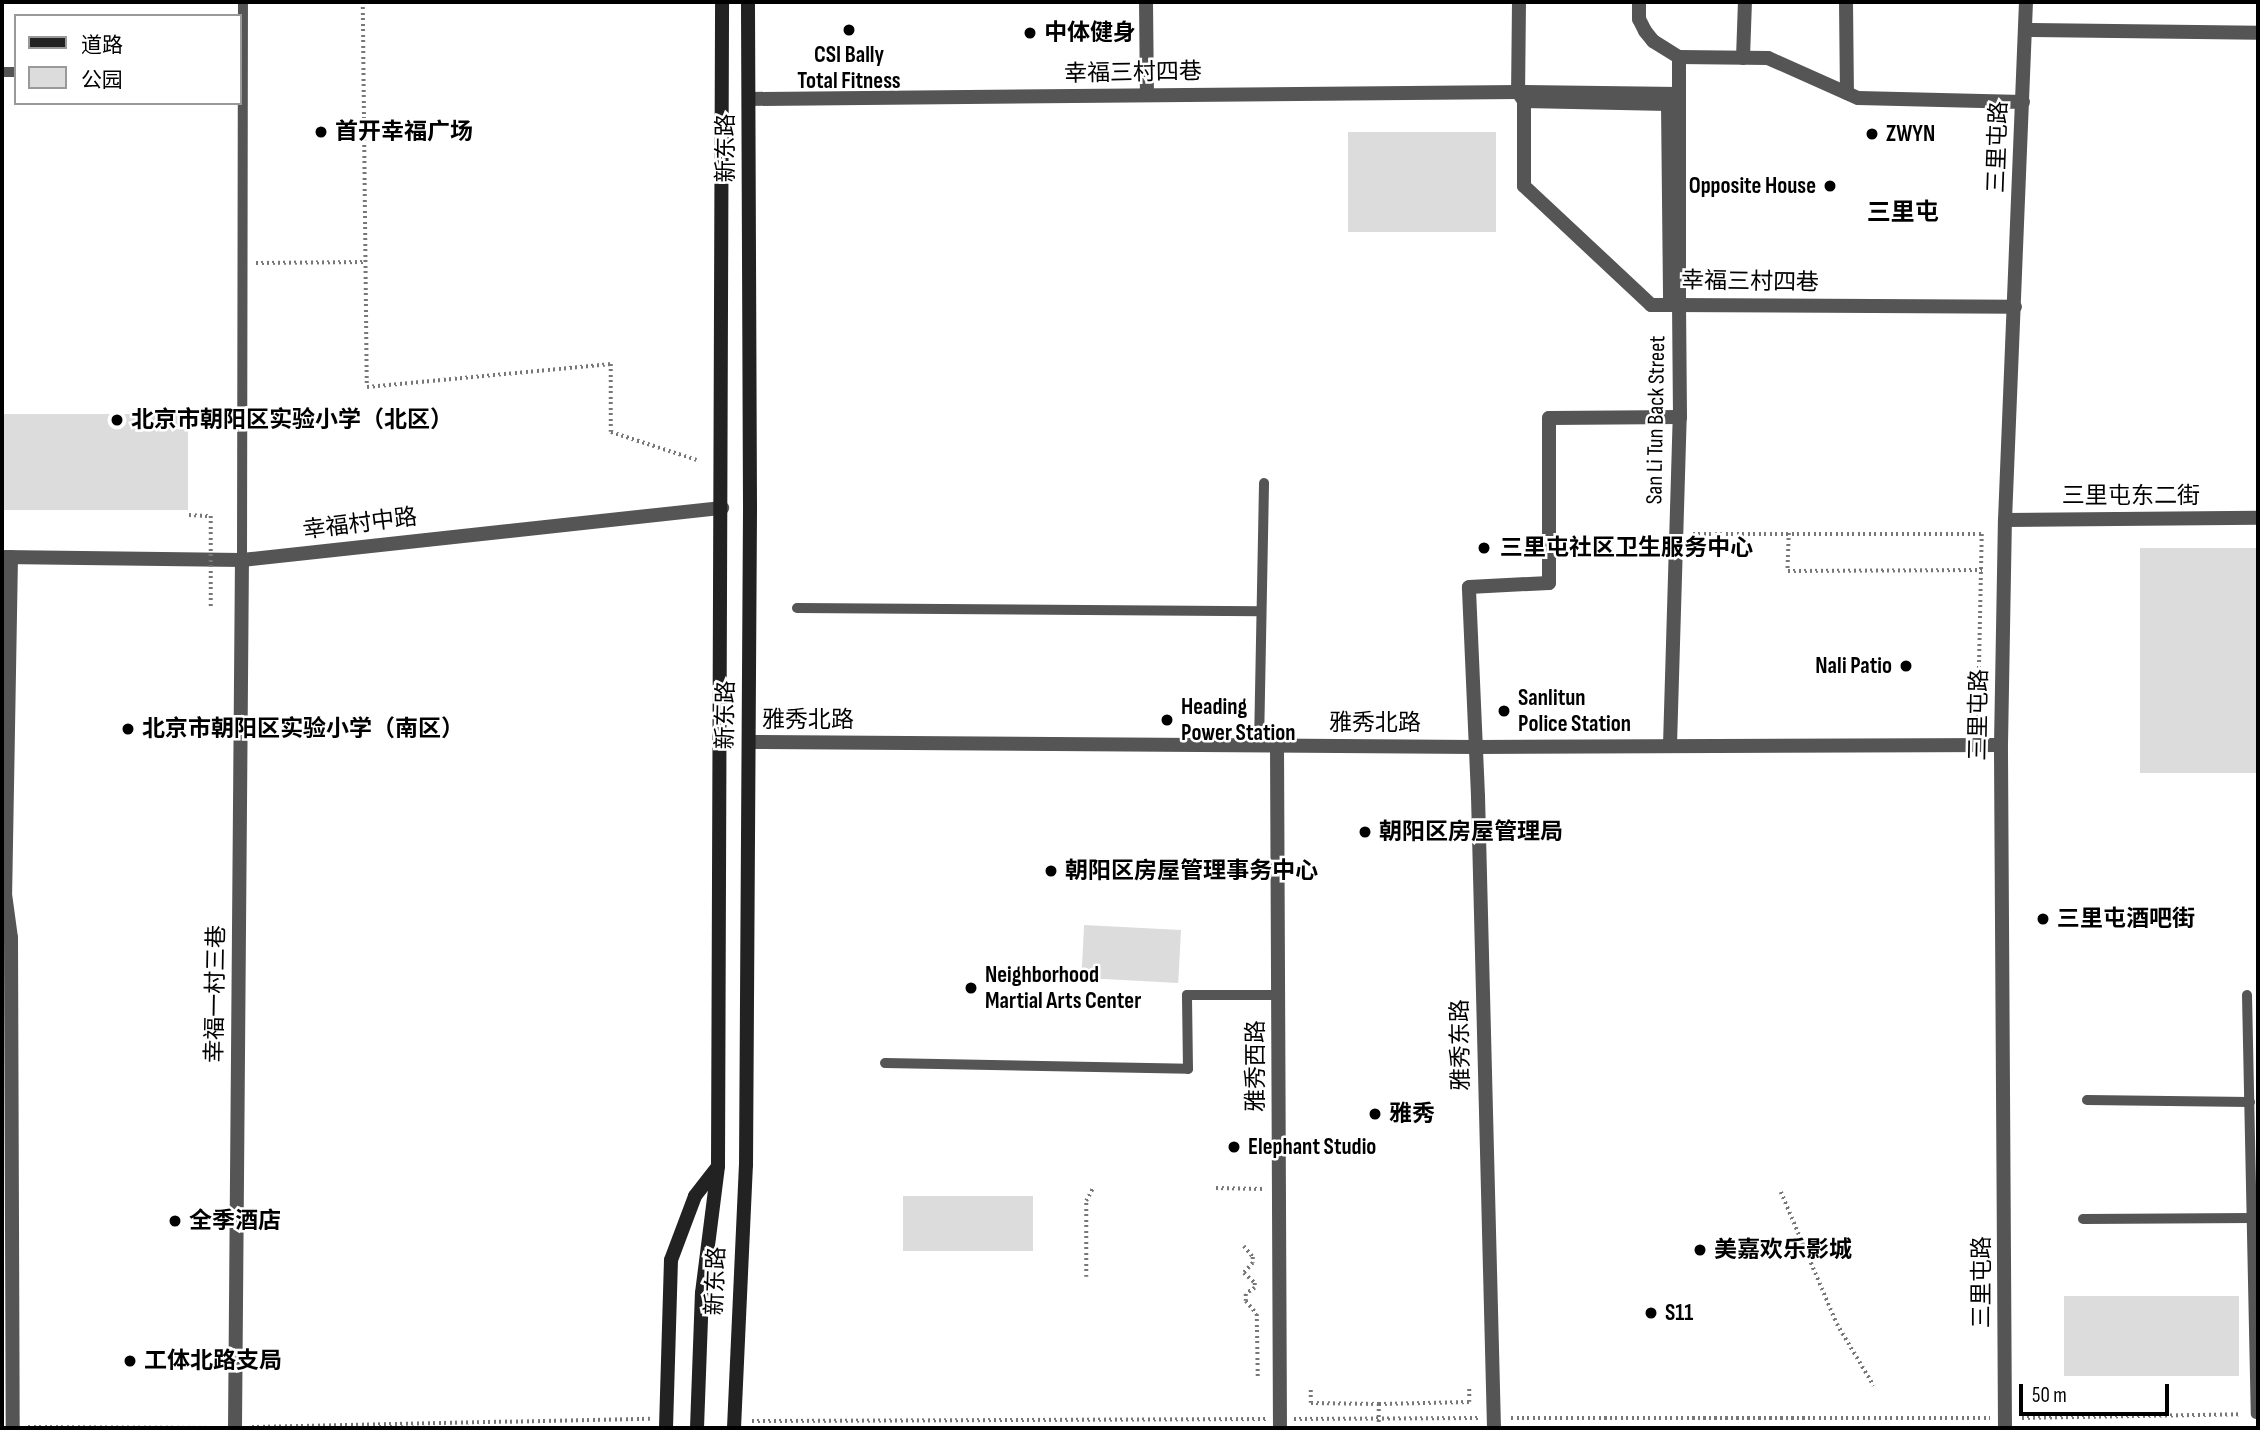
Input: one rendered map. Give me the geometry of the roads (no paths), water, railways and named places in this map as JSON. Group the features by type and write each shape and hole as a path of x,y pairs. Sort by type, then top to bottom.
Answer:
{"main road":[{"name":"新东路","path":"697,1428 702,1293 718,1167 722,2"},
{"name":"新东路","path":"734,1425 746,1165 749,742 748,2"},
{"name":"新东路","path":"666,1424 671,1259 695,1196 718,1167"}],"street":[{"path":"1146,2 1147,95"},
{"path":"1519,2 1524,186 1651,305 1675,306 1679,57"},
{"path":"1639,2 1639,19 1645,31 1653,41 1679,57 1768,58 1858,98 2023,102"},
{"path":"1743,58 1745,2"},
{"path":"1846,2 1847,93"},
{"name":"三里屯路","path":"2005,1423 2001,745 2005,520 2026,2"},
{"path":"2026,30 2258,33"},
{"path":"1521,96 1679,94"},
{"name":"幸福三村四巷","path":"749,99 1147,95 1521,96 1668,104 1675,306 2015,307"},
{"name":"San Li Tun Back Street","path":"1670,745 1680,417 1675,306"},
{"name":"雅秀东路","path":"1493,1423 1476,747 1469,587 1549,583 1549,418 1680,417"},
{"name":"幸福村中路","path":"6,557 242,560 722,508"},
{"name":"三里屯东二街","path":"2005,520 2258,518"},
{"path":"6,557 5,894 11,938 13,1427"},
{"name":"幸福一村三巷","path":"235,1428 242,560"},
{"name":"雅秀北路","path":"749,742 1476,747 2001,745"},
{"name":"雅秀西路","path":"1277,745 1280,1424"}],"lane":[{"path":"242,36 243,2"},
{"path":"241,105 242,560"},
{"path":"1259,745 1264,483"},
{"path":"797,608 1261,611"},
{"path":"885,1063 1188,1069 1187,995 1278,995"},
{"path":"2247,995 2253,1052 2250,1101 2254,1151 2252,1218 2256,1257 2256,1414"},
{"path":"2087,1100 2250,1101"},
{"path":"2083,1219 2252,1218"}],"place":[{"name":"CSI Bally Total Fitness","path":"849,30"},
{"name":"中体健身","path":"1030,33"},
{"name":"首开幸福广场","path":"321,132"},
{"name":"ZWYN","path":"1872,134"},
{"name":"Opposite House","path":"1830,186"},
{"name":"北京市朝阳区实验小学（北区）","path":"117,420"},
{"name":"三里屯社区卫生服务中心","path":"1484,548"},
{"name":"Nali Patio","path":"1906,666"},
{"name":"Sanlitun Police Station","path":"1504,711"},
{"name":"Heading Power Station","path":"1167,720"},
{"name":"北京市朝阳区实验小学（南区）","path":"128,729"},
{"name":"朝阳区房屋管理局","path":"1365,832"},
{"name":"朝阳区房屋管理事务中心","path":"1051,871"},
{"name":"三里屯酒吧街","path":"2043,919"},
{"name":"Neighborhood Martial Arts Center","path":"971,988"},
{"name":"雅秀","path":"1375,1114"},
{"name":"Elephant Studio","path":"1234,1147"},
{"name":"全季酒店","path":"175,1221"},
{"name":"美嘉欢乐影城","path":"1700,1250"},
{"name":"S11","path":"1651,1313"},
{"name":"工体北路支局","path":"130,1361"}],"district":[{"name":"三里屯","path":"1903,213"}]}
